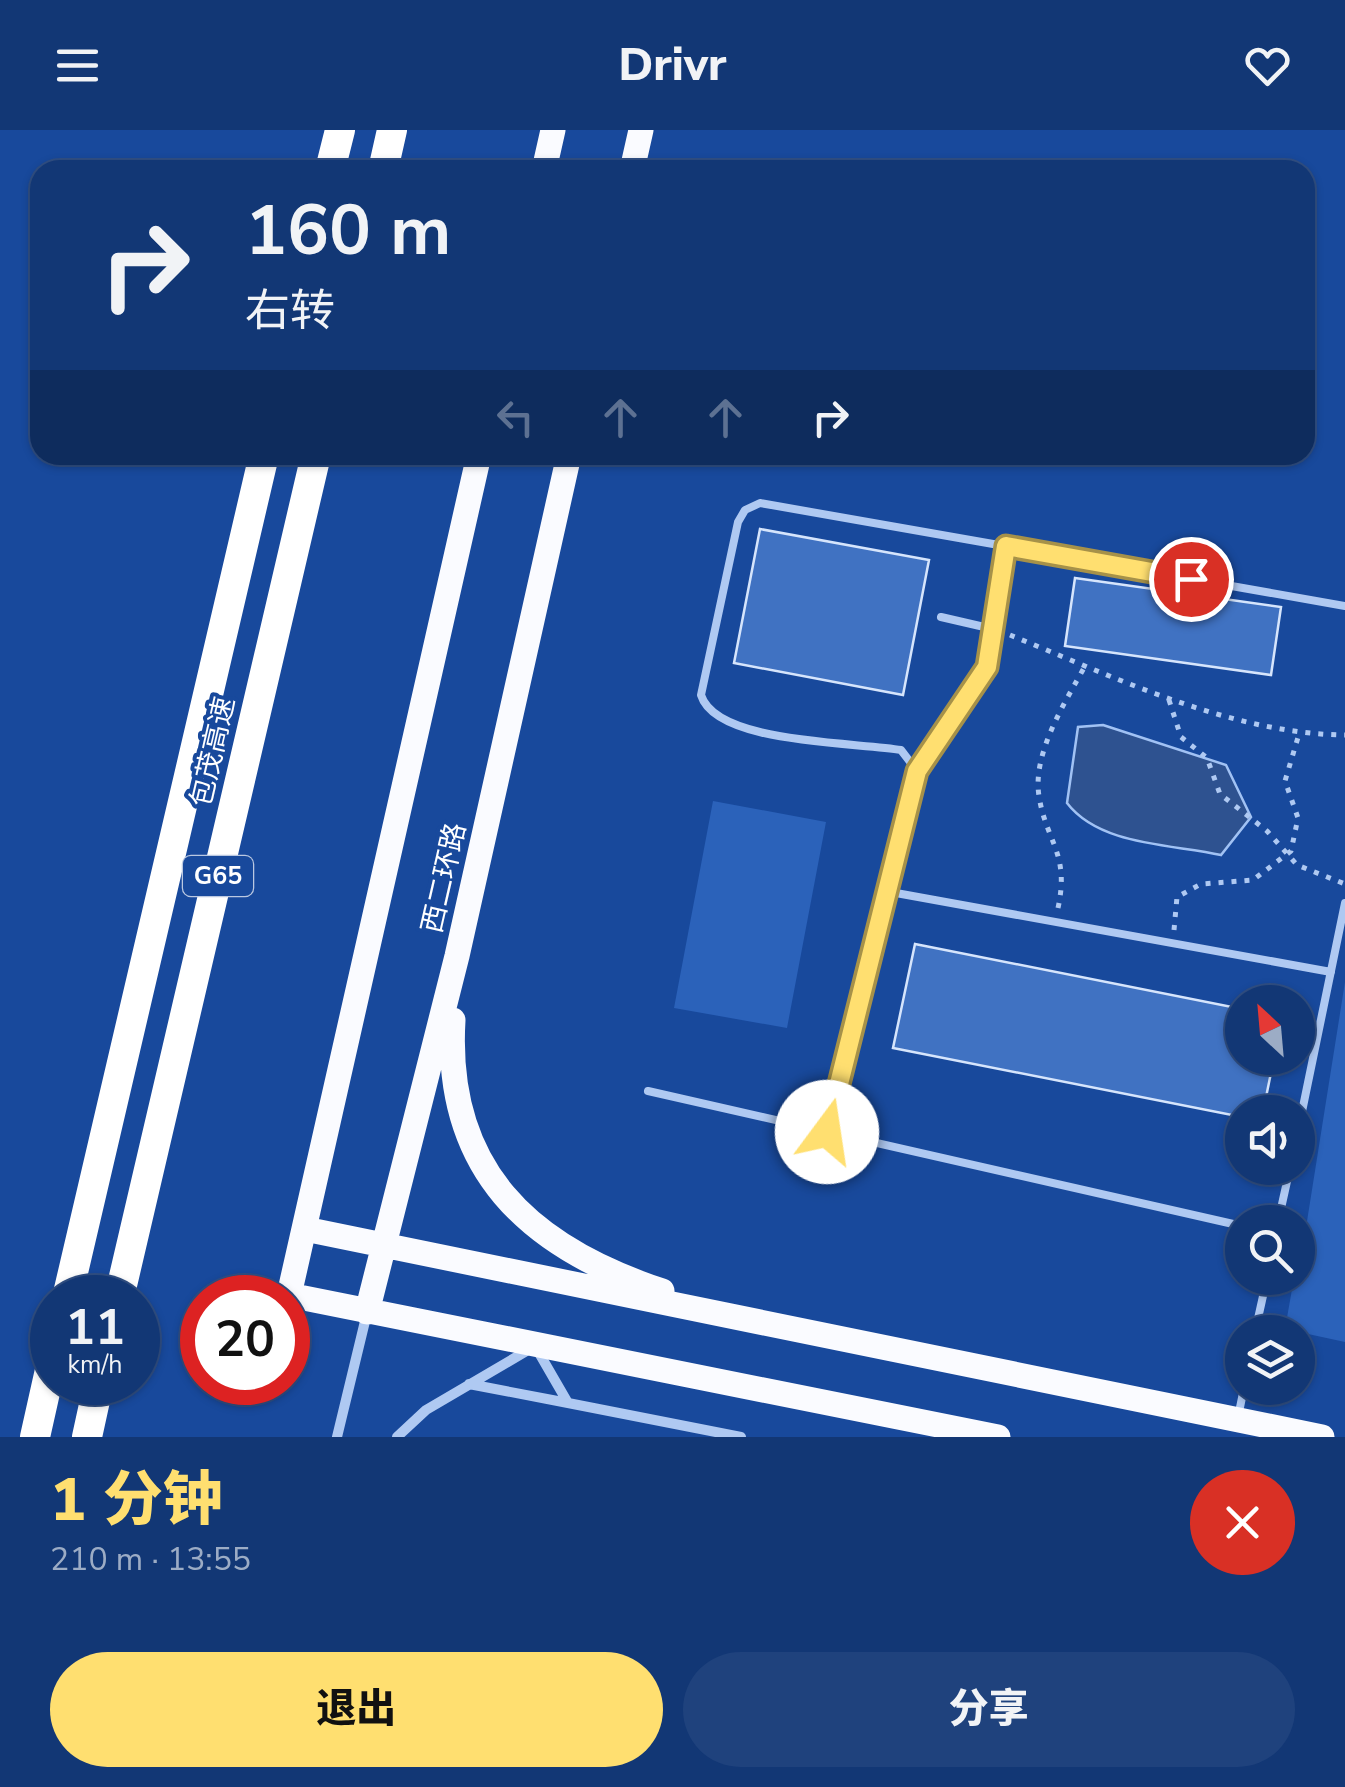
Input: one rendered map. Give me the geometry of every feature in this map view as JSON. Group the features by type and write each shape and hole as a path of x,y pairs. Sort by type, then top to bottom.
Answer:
{"highway":[{"path":"332,160 340,130"},
{"path":"385,160 392,130"},
{"name":"包茂高速","path":"72,1275 262,465"},
{"name":"包茂高速","path":"124,1275 314,465"},
{"path":"35,1437 42,1405"},
{"path":"87,1437 95,1405"}],"main road":[{"path":"546,160 553,130"},
{"path":"634,160 642,130"},
{"path":"294,1275 478,465"},
{"name":"西二环路","path":"367,1312 457,956 567,465"},
{"path":"457,956 452,1050 456,1095 476,1153 497,1188 524,1218 604,1272 776,1328"},
{"path":"304,1229 1322,1437"},
{"path":"310,1300 998,1437"}],"street":[{"path":"337,1437 367,1312"},
{"path":"397,1437 426,1410 535,1346 568,1403"},
{"path":"468,1384 741,1437"}],"lane":[{"path":"917,771 901,750 738,729 705,705 701,695 740,518 760,503 1345,606"},
{"path":"827,1132 917,771 987,667 1006,546"},
{"path":"941,618 993,628"},
{"path":"885,890 1331,972"},
{"path":"1305,1095 1345,903"},
{"path":"648,1092 1225,1222"},
{"path":"1237,1420 1240,1405"}],"path":[{"path":"993,628 1168,698 1298,734 1345,734"},
{"path":"1054,922 1063,884 1059,848 1038,794 1048,733 1085,666"},
{"path":"1168,698 1181,737 1207,758 1220,794 1267,830 1297,865 1345,884"},
{"path":"1173,944 1177,898 1201,884 1254,880 1288,854 1298,818 1285,781 1298,734"}],"shaded area":[{"path":"1103,725 1226,765 1251,817 1221,855 1117,835 1098,828 1067,803 1078,727"},
{"path":"713,801 826,822 787,1028 674,1008"},
{"path":"1345,982 1345,1342 1315,1336 1315,1315 1287,1315 1291,1295 1315,1295 1315,1205 1310,1205"}],"building":[{"path":"760,529 929,560 903,695 734,663"},
{"path":"1075,578 1281,607 1271,675 1065,646"},
{"path":"915,944 1225,1006 1225,1075 1271,1075 1266,1095 1225,1095 1225,1114 893,1048"}],"route":[{"path":"827,1132 917,771 987,667 1006,546 1191,579"}]}
